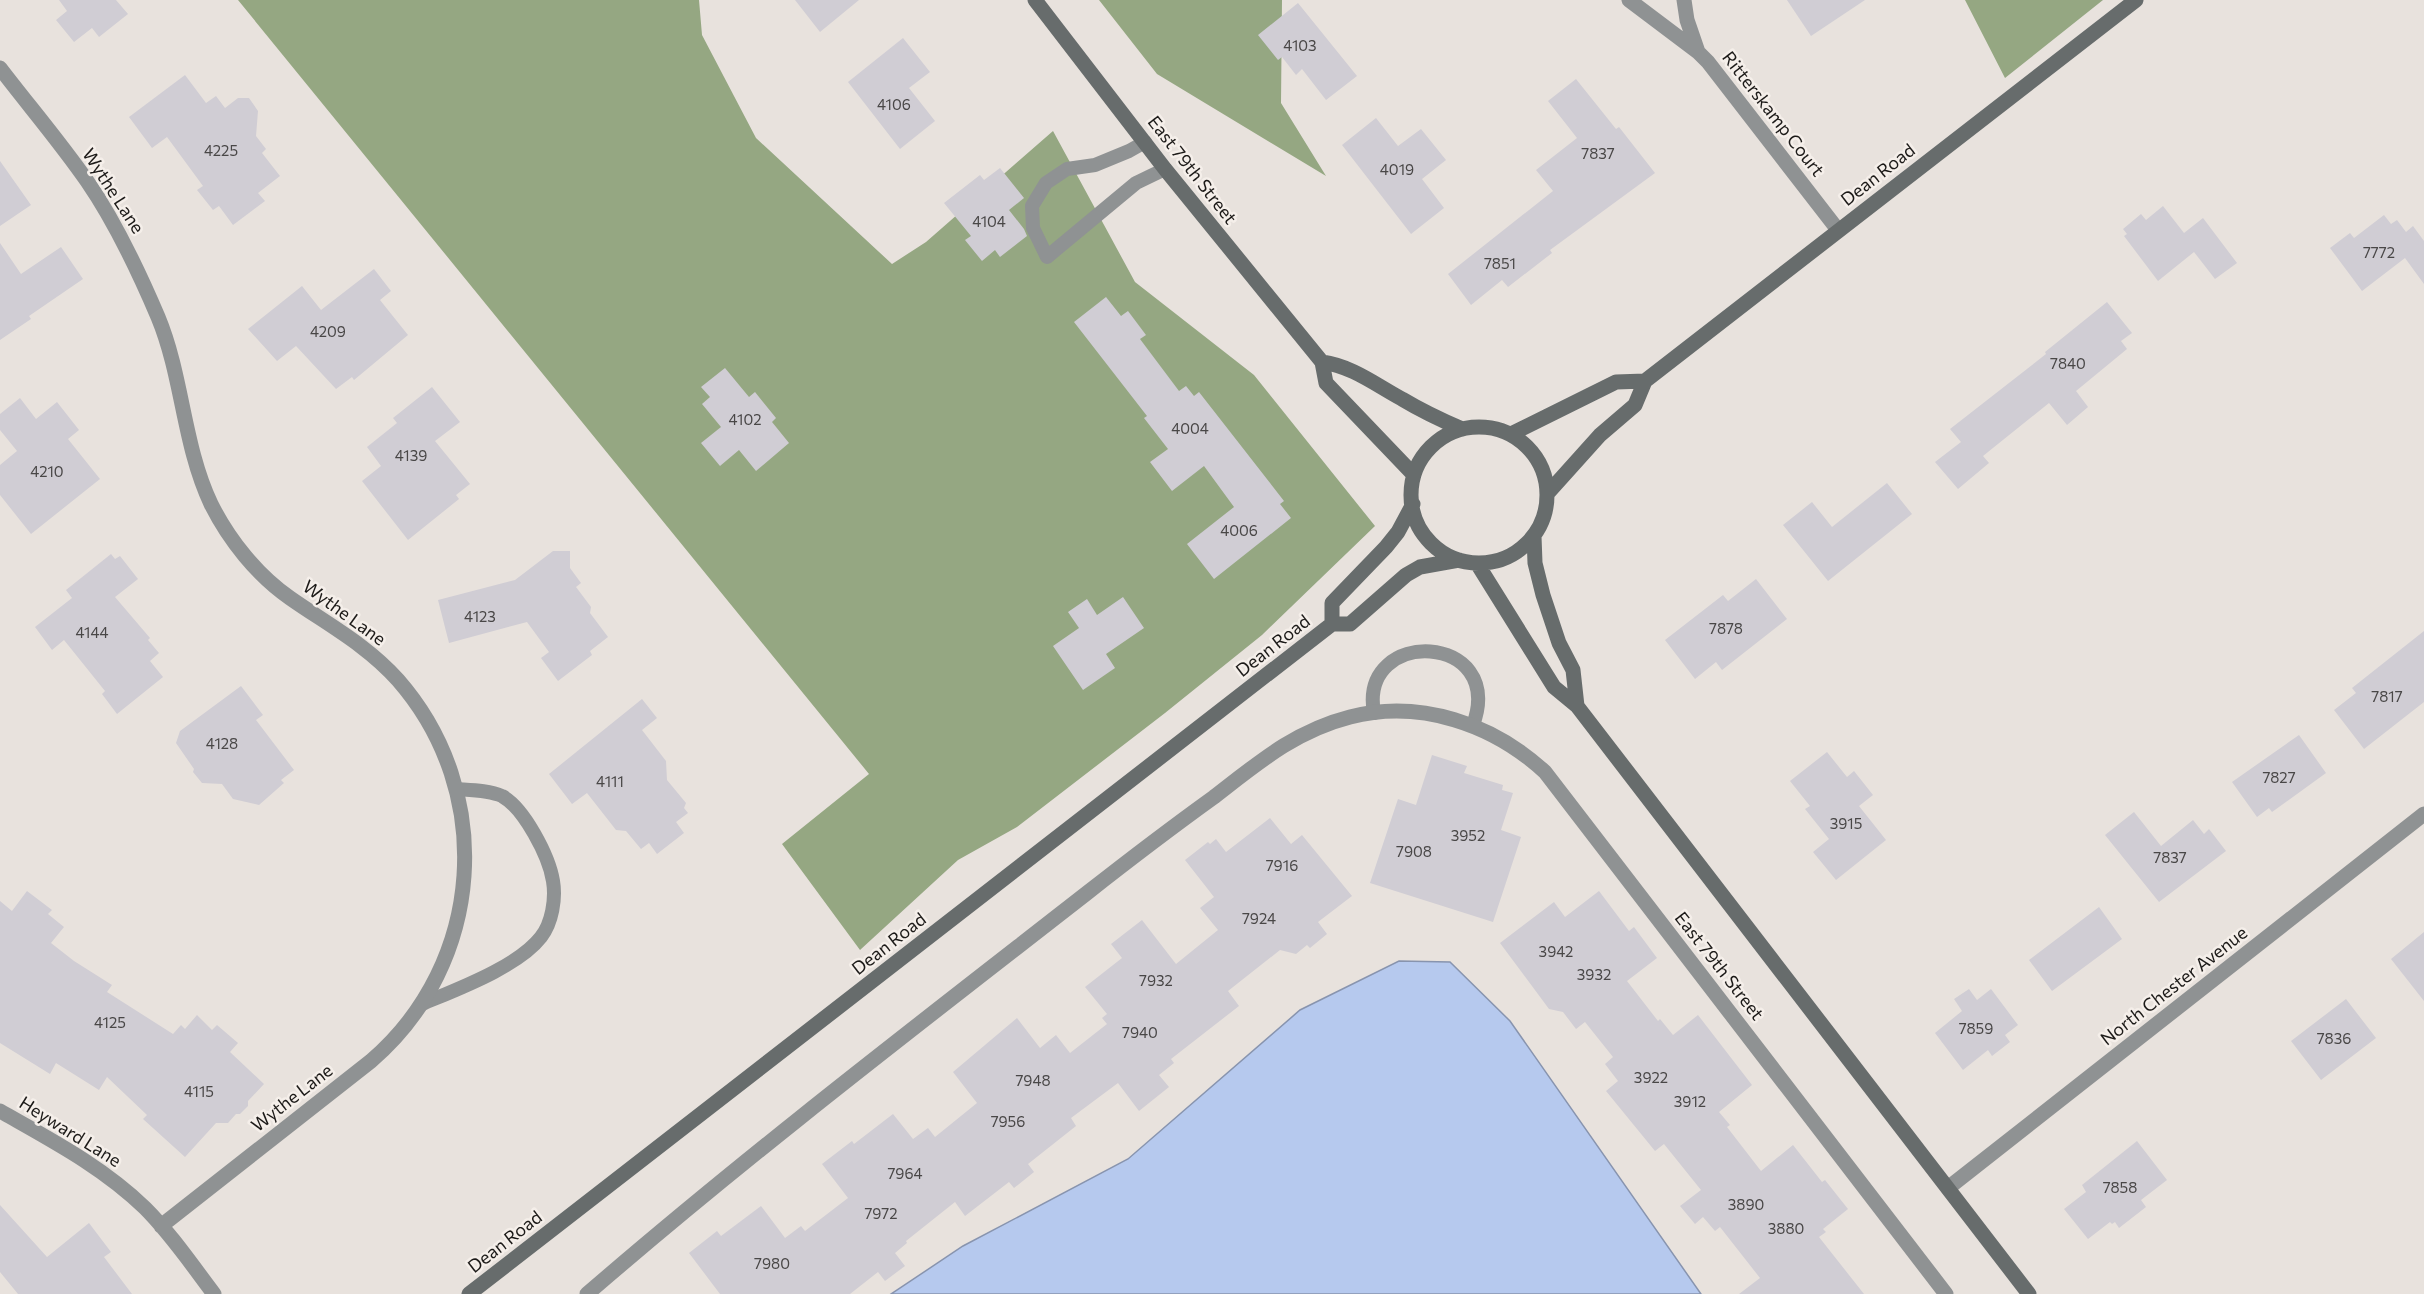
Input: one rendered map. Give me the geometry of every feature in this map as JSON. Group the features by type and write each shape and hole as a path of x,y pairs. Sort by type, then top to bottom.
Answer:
{"street":[{"name":"East 79th Street","path":"1035,0 1165,169 1322,362 1326,383 1414,474"},
{"name":"Ritterskamp Court","path":"1629,0 1708,62 1838,230"},
{"name":"Ritterskamp Court","path":"1684,0 1687,20 1698,52"},
{"name":"Dean Road","path":"1547,494 1600,435 1635,405 1645,381 2136,0"},
{"name":"Wythe Lane","path":"0,68 87,182 143,279 177,373 201,480 228,533 248,560 272,584 358,643 397,679 436,733 456,789 462,814 465,847 462,900 448,952 422,1004 383,1051 161,1226"},
{"path":"1322,362 1338,364 1432,416 1462,429"},
{"path":"1511,434 1616,382 1645,381"},
{"path":"1494,428 1511,434 1533,452 1541,465 1547,494 1544,516 1534,536 1522,549 1507,557 1478,565 1459,560 1433,544 1416,519 1412,489 1414,474 1427,451 1437,441 1462,429 1494,428"},
{"name":"Dean Road","path":"1332,624 1332,603 1386,547 1398,532 1413,504"},
{"path":"1534,536 1535,563 1543,595 1559,643 1573,670 1578,706"},
{"name":"Dean Road","path":"471,1293 1332,624 1350,624 1397,582 1420,567 1459,560"},
{"path":"1478,565 1554,687 1578,706 2029,1294"},
{"name":"East 79th Street","path":"1374,713 1402,711 1423,713 1473,726 1515,747 1545,772 1946,1294"},
{"path":"587,1294 687,1209 949,1001 1279,747 1322,726 1374,713"},
{"name":"North Chester Avenue","path":"1948,1188 2424,814"},
{"name":"Heyward Lane","path":"0,1111 71,1151 144,1208 161,1226 214,1294"}],"lane":[{"path":"1144,142 1095,165 1066,169 1046,183 1032,206 1033,228 1047,257 1136,183 1165,169"},
{"path":"1374,713 1374,692 1385,670 1407,653 1426,650 1446,654 1464,666 1473,679 1476,686 1478,713 1473,726"},
{"path":"422,1004 477,980 519,956 541,937 554,906 553,880 545,856 529,826 514,806 500,795 456,789"}],"green space":[{"path":"238,0 699,0 702,35 756,138 892,264 926,242 1053,131 1135,282 1254,375 1375,526 1262,635 1017,827 958,860 860,950 782,844 869,774"},
{"path":"1099,0 1282,0 1281,103 1326,176 1157,74"},
{"path":"1965,0 2103,0 2005,78"}],"water":[{"path":"1399,961 1450,962 1510,1021 1701,1294 891,1294 963,1246 1128,1159 1300,1010"}],"building":[{"path":"59,0 116,0 128,14 99,37 92,28 74,42 56,20 67,11"},
{"path":"795,0 859,0 820,32"},
{"path":"1787,0 1865,0 1811,36"},
{"path":"1298,3 1357,76 1326,100 1302,69 1296,75 1282,57 1278,60 1258,35"},
{"path":"903,38 930,72 909,88 935,121 900,149 848,82"},
{"path":"185,75 206,103 216,96 225,108 238,98 249,98 258,111 256,136 266,149 262,153 280,176 258,193 265,201 233,225 219,206 213,210 197,190 203,186 167,137 152,148 129,117"},
{"path":"1576,79 1616,129 1619,127 1655,173 1550,250 1552,253 1508,287 1502,280 1471,305 1448,274 1553,191 1536,170 1577,138 1548,101"},
{"path":"1376,118 1398,146 1421,129 1446,160 1422,179 1444,208 1411,234 1342,145"},
{"path":"0,161 31,205 0,226"},
{"path":"1000,168 1024,198 1009,210 1027,236 1000,257 995,250 982,261 965,240 971,236 944,203 980,175 984,180"},
{"path":"2163,206 2184,233 2203,218 2237,263 2215,279 2194,252 2158,281 2124,236 2127,234 2123,229 2141,214 2146,220"},
{"path":"2384,215 2391,224 2397,220 2406,232 2413,226 2424,241 2424,284 2405,258 2362,291 2330,248 2350,233 2354,238"},
{"path":"0,243 21,274 61,247 83,279 29,316 31,319 0,340"},
{"path":"374,269 391,291 380,300 408,335 354,380 352,377 336,389 296,346 277,361 248,329 302,286 321,310"},
{"path":"1106,297 1121,316 1128,311 1146,335 1140,339 1179,391 1186,386 1194,396 1199,392 1284,501 1280,504 1291,518 1214,579 1187,544 1234,507 1204,466 1172,491 1150,462 1168,449 1144,418 1147,416 1074,322"},
{"path":"2107,302 2132,333 2121,341 2127,349 2076,391 2088,407 2067,425 2049,403 1983,456 1989,463 1958,489 1935,462 1961,442 1950,429 2046,354 2045,352"},
{"path":"725,368 749,397 755,392 776,418 772,422 789,443 756,471 739,450 720,466 701,443 721,427 702,404 710,397 701,387"},
{"path":"432,387 460,422 435,441 470,484 456,495 459,499 408,540 362,481 381,466 367,447 397,423 393,418"},
{"path":"20,398 36,419 57,402 79,430 68,439 100,479 31,534 0,495 0,465 17,451 0,430 0,414"},
{"path":"1887,483 1912,514 1828,581 1783,525 1812,502 1832,527"},
{"path":"553,551 570,551 570,568 581,583 576,587 591,607 590,613 608,637 590,651 592,655 558,681 541,658 549,652 527,622 449,643 438,600 515,580"},
{"path":"111,554 115,559 120,556 138,579 115,597 150,638 148,640 159,653 150,661 163,677 117,714 102,694 105,691 64,640 52,650 35,627 72,598 66,590"},
{"path":"1756,579 1787,619 1722,670 1716,662 1695,679 1665,640 1723,595 1728,601"},
{"path":"1123,597 1144,628 1106,654 1115,668 1083,690 1053,646 1079,628 1068,612 1087,599 1097,615"},
{"path":"2424,631 2424,702 2364,749 2334,710 2356,693 2352,688"},
{"path":"241,686 263,715 256,720 294,770 281,780 284,783 259,805 233,799 222,784 202,783 176,743 180,731"},
{"path":"642,699 657,718 642,730 666,761 667,780 686,803 684,808 688,813 676,822 684,833 657,854 649,843 641,849 626,831 616,830 587,793 572,804 549,774"},
{"path":"2299,735 2326,773 2272,812 2269,808 2257,817 2232,782"},
{"path":"1827,752 1847,777 1854,771 1873,795 1859,806 1886,840 1836,880 1813,852 1829,839 1805,809 1810,806 1790,781"},
{"path":"1432,755 1467,766 1464,773 1503,785 1502,790 1513,793 1501,830 1521,837 1493,922 1370,883 1398,799 1416,805"},
{"path":"2134,812 2161,846 2193,820 2204,834 2209,829 2226,851 2159,902 2105,835"},
{"path":"1270,818 1291,844 1302,835 1352,896 1318,922 1327,934 1310,948 1307,945 1296,954 1280,950 1228,991 1239,1006 1171,1059 1174,1063 1159,1075 1169,1087 1139,1111 1118,1083 1071,1118 1076,1126 1028,1164 1034,1172 1014,1188 1009,1182 965,1216 955,1202 906,1241 907,1243 895,1253 905,1266 885,1281 878,1272 850,1294 720,1294 689,1253 717,1231 721,1236 761,1206 785,1238 801,1226 805,1231 848,1198 822,1164 852,1141 854,1144 893,1114 913,1139 928,1128 935,1137 977,1103 953,1072 1017,1018 1040,1048 1056,1035 1070,1053 1107,1024 1102,1018 1107,1014 1085,987 1122,958 1111,944 1142,920 1176,964 1218,930 1200,908 1214,897 1185,860 1208,842 1210,844 1216,839 1226,852"},
{"path":"27,891 52,910 48,914 64,927 51,943 112,985 107,992 173,1034 181,1025 185,1029 197,1015 212,1030 217,1025 238,1043 230,1052 264,1084 248,1101 248,1106 240,1114 236,1114 228,1123 216,1123 185,1157 143,1119 147,1115 107,1077 99,1090 56,1063 50,1074 0,1043 0,901 12,911"},
{"path":"1599,891 1629,931 1634,927 1657,958 1627,981 1658,1021 1660,1019 1673,1035 1698,1015 1752,1085 1719,1112 1730,1125 1727,1127 1761,1171 1793,1145 1822,1182 1825,1180 1848,1209 1823,1229 1826,1232 1819,1237 1864,1294 1739,1294 1760,1278 1720,1227 1715,1231 1703,1217 1695,1224 1680,1206 1701,1190 1664,1144 1655,1151 1606,1091 1618,1081 1605,1064 1613,1057 1585,1022 1576,1029 1563,1012 1549,1009 1500,943 1554,902 1565,917"},
{"path":"2099,907 2122,939 2052,991 2029,960"},
{"path":"2424,932 2424,1001 2391,959"},
{"path":"1969,989 1977,1000 1991,989 2018,1025 2005,1035 2010,1042 1992,1056 1988,1050 1963,1070 1935,1033 1962,1011 1954,999"},
{"path":"2346,999 2376,1038 2321,1080 2291,1041"},
{"path":"2137,1141 2167,1180 2141,1200 2146,1207 2119,1228 2115,1222 2112,1224 2110,1222 2088,1239 2064,1209 2086,1192 2082,1185"},
{"path":"0,1205 47,1257 89,1223 111,1252 104,1257 132,1294 18,1294 0,1272"}]}
